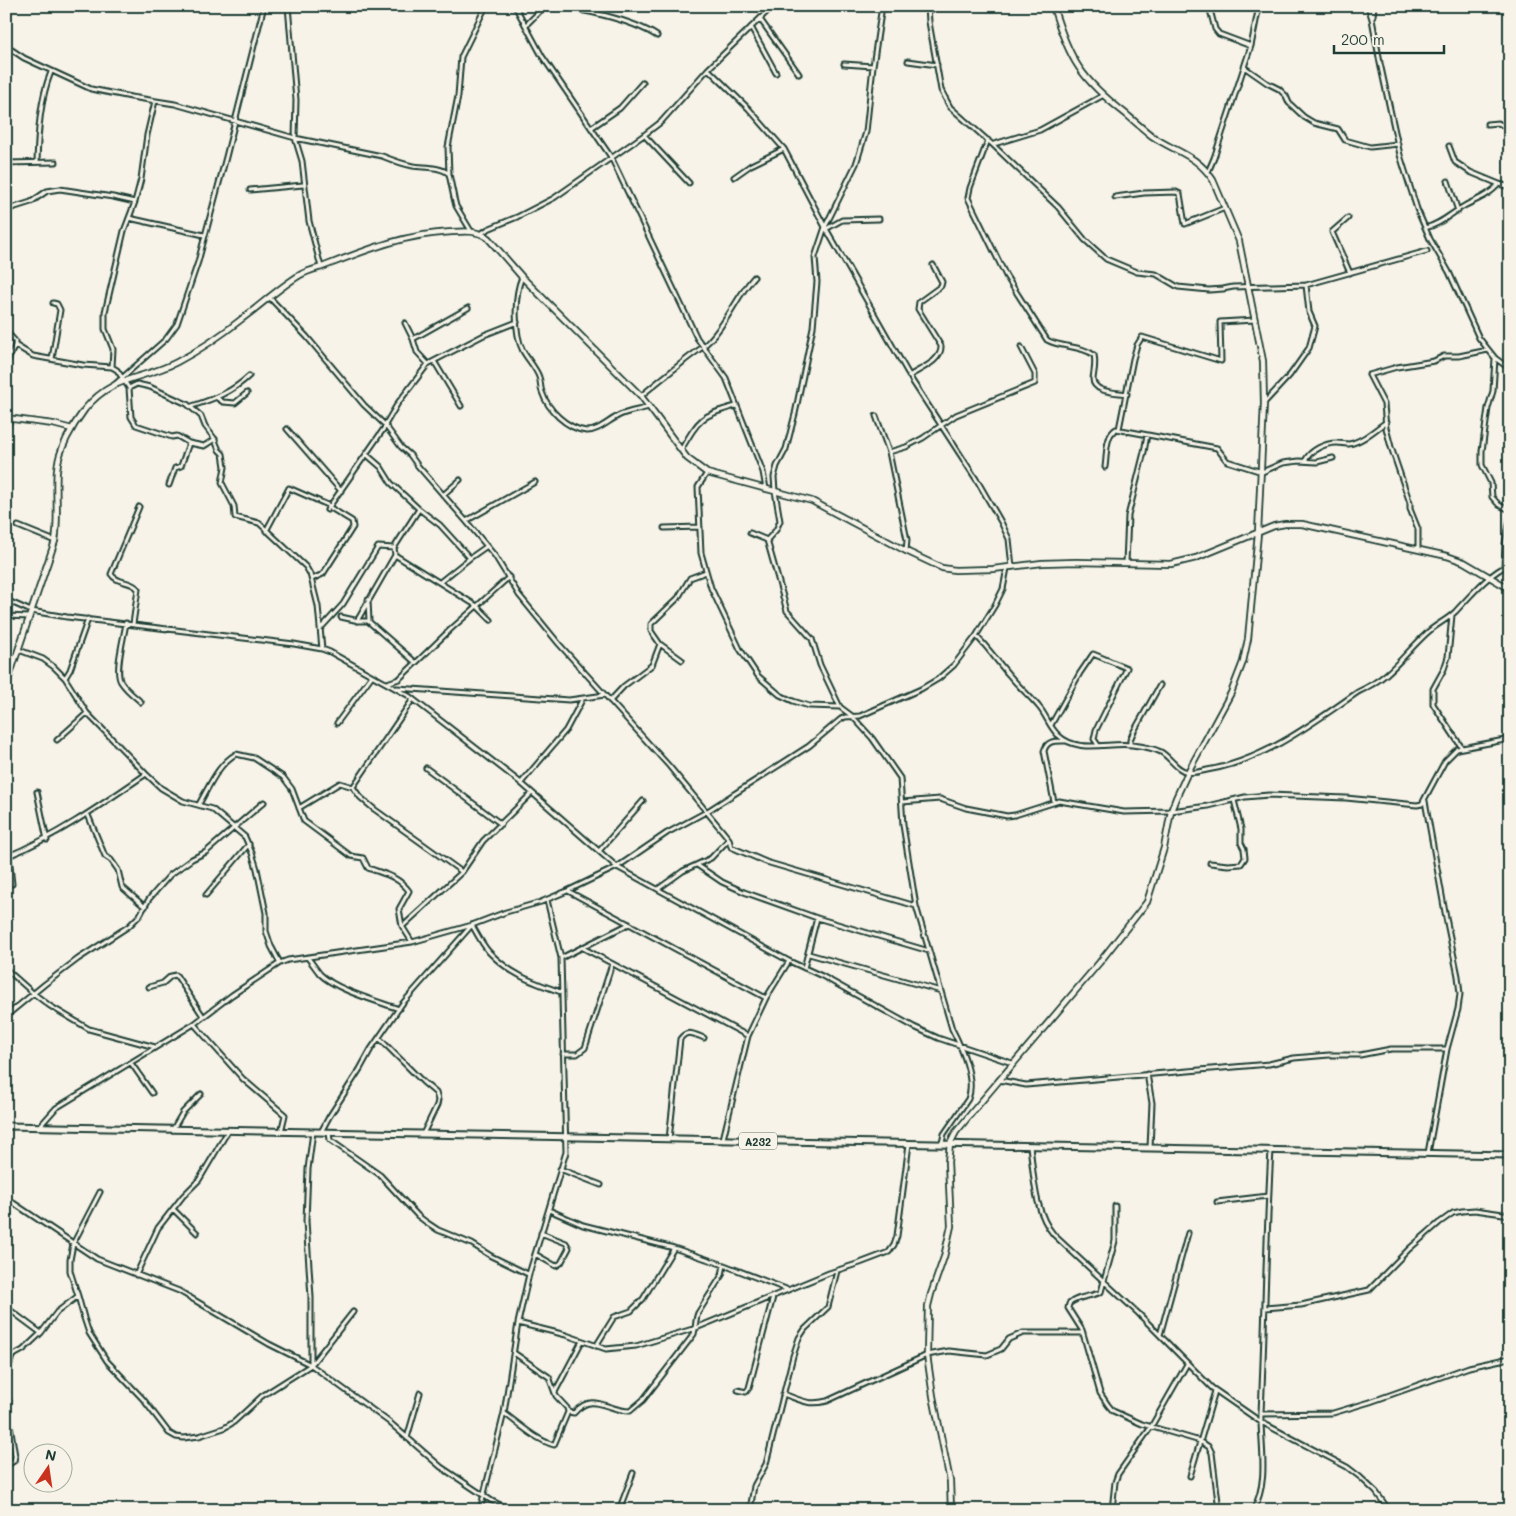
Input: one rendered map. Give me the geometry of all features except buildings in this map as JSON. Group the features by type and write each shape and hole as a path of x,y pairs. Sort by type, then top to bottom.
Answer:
{"main road":[{"name":"A232","path":"6,1126 1510,1155"}],"street":[{"path":"6,686 55,541 58,523 57,468 60,453 84,410 96,397 124,378 166,340 177,324 190,289 264,6"},
{"path":"288,6 296,100 295,138 302,161 309,221 321,267"},
{"path":"471,231 456,206 448,174 448,147 458,96 461,57 486,6"},
{"path":"516,6 542,56 611,157 697,338 726,378 763,472 766,489"},
{"path":"526,25 540,11 549,6 603,15 642,27 657,36"},
{"path":"482,234 488,229 554,198 644,135 671,111 708,69 773,6"},
{"path":"767,540 776,530 780,520 774,477 777,466 786,449 813,327 817,282 815,256 856,164 866,132 882,6"},
{"path":"928,6 941,90 950,107 993,144 1058,207 1085,240 1106,259 1137,272 1156,274 1178,288 1216,290 1249,286 1306,285 1426,251"},
{"path":"950,1510 950,1481 933,1396 928,1355 928,1306 944,1257 951,1226 948,1162 950,1144 956,1132 1012,1063 1099,963 1147,902 1164,848 1172,810 1188,772 1231,692 1243,662 1248,639 1258,533 1262,472 1263,361 1239,241 1208,172 1184,152 1154,137 1102,96 1082,74 1070,55 1053,6"},
{"path":"1209,6 1215,29 1219,34 1251,46"},
{"path":"1208,172 1251,46 1259,6"},
{"path":"1368,6 1403,167 1425,228 1449,272 1479,338 1495,358 1510,369"},
{"path":"1372,18 1374,6"},
{"path":"760,19 799,74"},
{"path":"751,27 776,73"},
{"path":"6,46 51,72 91,89 175,104 295,138 382,156 412,166 442,170 448,174"},
{"path":"908,61 937,65"},
{"path":"844,64 873,66"},
{"path":"1244,67 1279,89 1286,96 1289,103 1304,117 1314,123 1338,129 1345,140 1370,147 1398,144"},
{"path":"40,1126 56,1108 194,1024 280,963 412,942 472,925 547,900 617,867 667,833 706,812 809,746 841,719 860,716 921,689 938,679 954,665 976,636 1003,589 1010,568 1009,539 1001,522 978,482 909,376 784,149 750,109 708,69"},
{"path":"37,162 44,93 51,72"},
{"path":"591,128 620,108 643,82"},
{"path":"993,144 1040,130 1102,96"},
{"path":"112,367 113,349 105,329 105,312 124,231 135,202 141,178 148,128 155,101"},
{"path":"1487,124 1498,123 1510,129"},
{"path":"644,135 689,182"},
{"path":"988,140 968,198 1006,276 1047,340 1054,344 1089,351 1094,355 1096,362 1093,382 1095,386 1099,389 1127,394"},
{"path":"1448,146 1455,162 1470,172 1510,187"},
{"path":"734,178 751,166 784,149"},
{"path":"6,163 56,162"},
{"path":"1448,181 1458,211"},
{"path":"1425,228 1436,226 1458,211 1483,199 1499,184"},
{"path":"250,190 304,185"},
{"path":"6,210 31,202 47,191 60,189 135,202"},
{"path":"1115,197 1144,193 1176,192 1180,194 1185,224 1225,208"},
{"path":"129,218 204,235"},
{"path":"1348,218 1332,232 1350,273"},
{"path":"826,228 842,220 879,219"},
{"path":"124,378 154,372 177,362 242,319 302,273 412,236 471,231 488,238 522,276 641,396 687,458 707,473 812,501 942,568 955,570 1010,568 1042,563 1076,562 1172,564 1196,558 1274,526 1302,524 1418,549 1464,562 1510,589"},
{"path":"909,376 934,360 941,352 941,346 917,305 941,286 942,282 933,265"},
{"path":"522,276 518,285 517,322 522,350 538,375 544,398 554,412 564,422 587,431 598,428 619,416 650,407"},
{"path":"641,396 684,360 703,348 723,325 754,277"},
{"path":"1264,403 1290,375 1309,348 1315,326 1309,312 1306,285"},
{"path":"269,298 307,337 466,521 487,546 519,595 564,650 669,766 729,839 731,847 744,854 916,906"},
{"path":"52,359 60,310 57,304 53,303"},
{"path":"413,339 468,308"},
{"path":"1119,430 1133,359 1137,345 1142,337 1221,360 1220,322 1255,320"},
{"path":"328,508 385,426 398,403 428,364 484,335 517,322"},
{"path":"405,324 418,352 428,364"},
{"path":"6,331 15,341 6,365"},
{"path":"15,345 33,356 83,365 112,367 124,378 129,388 131,417 136,425 172,437 178,436 189,443 204,446 215,440"},
{"path":"889,452 923,438 956,415 1035,383 1035,374 1021,347"},
{"path":"1418,549 1417,524 1410,509 1410,503 1390,447 1384,404 1369,375 1397,367 1434,361 1444,356 1459,356 1488,350"},
{"path":"1495,358 1493,391 1488,408 1482,465 1492,483 1492,497 1499,505 1510,510"},
{"path":"434,361 461,406"},
{"path":"192,407 217,398 236,388 249,376"},
{"path":"129,388 137,384 150,387 192,407 201,416 205,426 223,454 225,467 222,483 234,506 235,517 259,524 306,567 312,579 318,606 322,649"},
{"path":"217,398 223,402 235,403 247,393"},
{"path":"681,451 692,431 702,419 714,412 736,406"},
{"path":"876,416 889,452 907,540 906,550"},
{"path":"6,431 8,418 53,424 72,429"},
{"path":"1305,461 1309,454 1322,446 1336,443 1348,444 1360,439 1386,422"},
{"path":"287,429 341,491"},
{"path":"1105,467 1108,441 1113,431 1119,430 1217,448 1227,461 1262,472 1283,463 1317,462 1333,458"},
{"path":"1126,564 1128,516 1147,435"},
{"path":"169,485 175,468 181,466 189,443"},
{"path":"366,454 380,467 391,483 419,509 440,525 470,558"},
{"path":"707,473 698,487 700,547 711,588 734,637 753,670 774,691 792,701 814,707 840,707"},
{"path":"443,495 460,480"},
{"path":"466,521 535,482"},
{"path":"266,531 289,488 352,520 353,527 323,574 312,579"},
{"path":"133,624 138,589 132,583 113,578 111,574 139,507"},
{"path":"357,621 395,555 394,548 419,509"},
{"path":"1504,567 1505,544 1510,519"},
{"path":"18,526 35,535 55,541"},
{"path":"664,528 700,527"},
{"path":"750,533 767,540"},
{"path":"767,540 788,611 814,642 820,665 840,707 852,716 872,738 900,778 904,825 916,906 952,1029 960,1045 971,1082 971,1092 944,1134 942,1144"},
{"path":"440,582 487,546"},
{"path":"321,629 343,604 378,547 394,548"},
{"path":"395,555 477,606 491,620"},
{"path":"976,636 986,645 1010,677 1033,699 1058,735 1066,741 1078,745 1130,745 1152,749 1162,753 1174,765 1188,772 1216,769 1246,761 1264,753 1358,692 1374,685 1390,672 1427,632 1452,614 1490,577 1510,564"},
{"path":"682,660 660,644 651,630 651,624 673,603 690,578 706,572"},
{"path":"387,683 399,679 415,662 509,577"},
{"path":"368,599 369,622"},
{"path":"6,600 31,611 322,649 371,677 397,688 413,699 521,783 600,850 617,867 914,1027 1012,1063"},
{"path":"1452,614 1448,656 1444,669 1433,689 1433,704 1462,748"},
{"path":"6,616 29,617"},
{"path":"341,617 369,622 415,662"},
{"path":"65,678 70,670 88,619"},
{"path":"126,623 118,672 119,680 141,702"},
{"path":"610,701 624,686 652,665 660,644"},
{"path":"19,650 43,659 54,666 65,678 87,713 146,774 173,796 183,801 212,809 245,837 257,868 266,913 266,931 280,963"},
{"path":"1052,725 1080,673 1093,654 1127,668 1096,730 1094,739 1098,745"},
{"path":"337,723 371,677"},
{"path":"1130,745 1133,733 1160,685"},
{"path":"397,688 582,700 605,695"},
{"path":"352,787 413,699"},
{"path":"521,783 566,730 582,700"},
{"path":"57,740 87,713"},
{"path":"902,802 940,799 966,808 1007,816 1054,802 1070,802 1124,812 1208,806 1256,795 1346,798 1417,805 1422,804 1445,761 1451,754 1462,748 1510,739"},
{"path":"1054,802 1044,751 1046,745 1051,742 1066,741"},
{"path":"199,804 216,774 229,758 236,754 254,758 283,777 292,789 304,821 343,851 351,856 363,858 368,868 397,878 406,887 409,891 399,909 402,926 412,942"},
{"path":"426,768 501,824"},
{"path":"12,884 8,857 30,845 47,840 88,815 146,774"},
{"path":"298,808 340,783 352,787 374,809 462,872"},
{"path":"38,792 47,840"},
{"path":"402,926 462,872 483,842 532,793"},
{"path":"1210,863 1241,864 1245,858 1244,850 1240,843 1241,829 1234,800"},
{"path":"1424,800 1460,994 1458,1009 1447,1049 1428,1154"},
{"path":"600,850 643,801"},
{"path":"6,1016 78,959 129,926 140,915 149,899 170,875 192,859 206,852 264,802"},
{"path":"88,815 105,856 111,860 118,870 122,887 145,907"},
{"path":"658,889 683,871 711,858 729,839"},
{"path":"206,895 249,844"},
{"path":"697,865 722,882 744,892 817,918 929,951"},
{"path":"568,891 766,998"},
{"path":"480,1510 504,1413 518,1322 528,1274 566,1152 561,958 547,900"},
{"path":"804,968 817,918"},
{"path":"561,958 629,924"},
{"path":"472,925 488,951 509,970 526,980 561,992"},
{"path":"321,1132 399,1009 472,925"},
{"path":"583,948 748,1036"},
{"path":"809,954 941,992"},
{"path":"308,958 320,974 331,981 350,991 399,1009"},
{"path":"722,1140 748,1036 766,998 789,961"},
{"path":"563,1054 577,1054 585,1048 612,964"},
{"path":"6,969 33,994 89,1029 155,1047"},
{"path":"149,987 163,983 176,974 203,1016"},
{"path":"194,1024 243,1079 285,1115 281,1132"},
{"path":"669,1140 680,1039 683,1034 689,1032 704,1038"},
{"path":"379,1038 423,1082 436,1092 437,1105 423,1134"},
{"path":"999,1080 1026,1085 1269,1064 1294,1058 1360,1055 1391,1049 1447,1049"},
{"path":"130,1063 152,1093"},
{"path":"1147,1074 1152,1103 1150,1148"},
{"path":"173,1130 183,1112 201,1094"},
{"path":"136,1275 158,1228 199,1180 228,1131"},
{"path":"311,1365 311,1297 306,1221 308,1169 313,1132"},
{"path":"329,1133 330,1140 335,1145 380,1175 418,1216 426,1222 528,1274"},
{"path":"518,1322 606,1349 626,1348 696,1328 829,1273 889,1252 894,1246 897,1236 909,1143"},
{"path":"1030,1146 1036,1189 1043,1219 1054,1235 1215,1391 1261,1422 1347,1467 1376,1492 1389,1510"},
{"path":"1253,1510 1260,1494 1263,1480 1261,1414 1271,1150"},
{"path":"560,1169 601,1185"},
{"path":"100,1192 72,1244 70,1271 84,1318 90,1333 107,1361 143,1399 169,1433 176,1437 199,1436 224,1428 244,1414 262,1396 311,1365 353,1312"},
{"path":"1216,1202 1268,1196"},
{"path":"6,1198 97,1259 180,1291 270,1344 311,1365 330,1377 441,1467 484,1496 511,1510"},
{"path":"1115,1206 1115,1241 1101,1292 1073,1300 1068,1308 1083,1333 1100,1393 1113,1411 1151,1427 1200,1441 1209,1447 1212,1453 1219,1510"},
{"path":"173,1209 197,1233"},
{"path":"549,1210 583,1225 674,1248 724,1264 787,1290"},
{"path":"1265,1308 1302,1305 1369,1290 1409,1249 1453,1213 1462,1210 1475,1210 1510,1215"},
{"path":"535,1254 556,1266 561,1263 569,1248 566,1243 541,1233"},
{"path":"1159,1335 1188,1233"},
{"path":"596,1346 614,1317 631,1310 643,1299 674,1248"},
{"path":"514,1353 549,1377 554,1393 568,1412 574,1413 583,1404 590,1402 630,1411 643,1400 694,1334 696,1328 695,1319 722,1275 724,1264"},
{"path":"750,1510 754,1486 766,1464 793,1356 805,1329 828,1307 837,1271"},
{"path":"6,1378 12,1356 24,1350 57,1312 78,1296"},
{"path":"738,1390 746,1392 749,1388 773,1296"},
{"path":"6,1307 40,1333"},
{"path":"783,1394 810,1404 827,1401 928,1355 949,1351 987,1356 1001,1349 1009,1339 1023,1333 1083,1333"},
{"path":"554,1393 582,1341"},
{"path":"1261,1414 1333,1413 1469,1368 1510,1358"},
{"path":"1112,1510 1115,1482 1118,1474 1151,1427 1187,1364"},
{"path":"1190,1476 1215,1391"},
{"path":"407,1438 420,1392"},
{"path":"6,1398 9,1401 8,1412 15,1456 14,1461 6,1466"},
{"path":"504,1413 529,1432 554,1445 568,1412"},
{"path":"619,1510 633,1473"}]}
